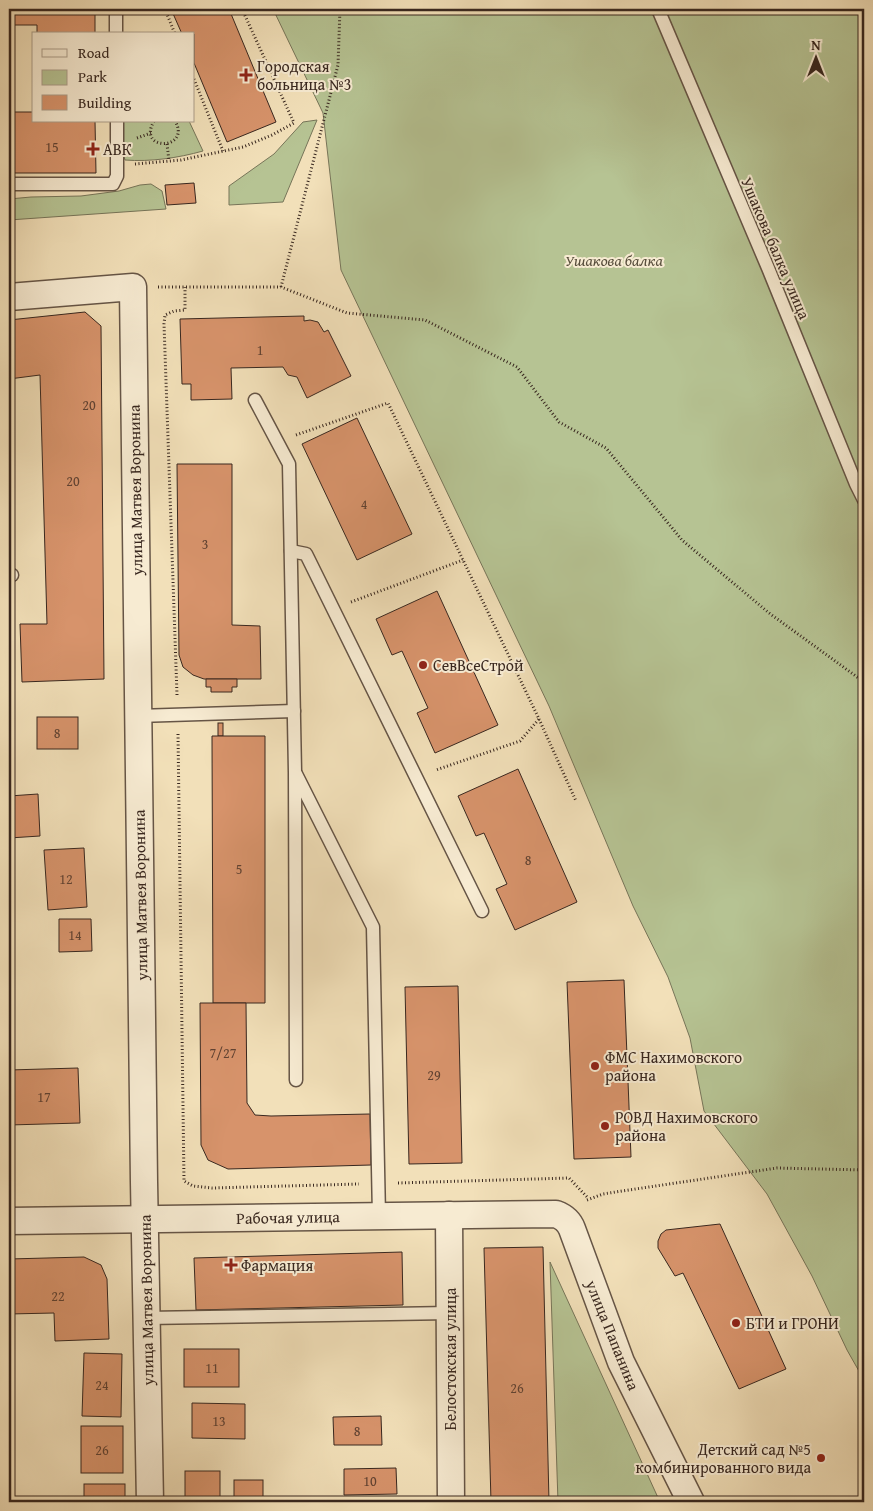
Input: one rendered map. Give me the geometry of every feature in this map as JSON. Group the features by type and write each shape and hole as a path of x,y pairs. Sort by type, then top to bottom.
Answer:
{"street":[{"path":"9,297 133,287"},
{"name":"улица Матвея Воронина","path":"133,287 144,1218 150,1502"},
{"name":"Рабочая улица","path":"9,1221 556,1214 566,1219"},
{"name":"Белостокская улица","path":"449,1215 451,1502"},
{"name":"улица Папанина","path":"566,1219 572,1229 621,1362 691,1502"}],"lane":[{"path":"116,9 116,32"},
{"name":"Ушакова балка улица","path":"658,9 864,500"},
{"path":"9,184 113,184 117,176 117,122"},
{"path":"255,400 289,464 295,772 296,1080"},
{"path":"291,551 306,554 482,910"},
{"path":"138,716 294,711"},
{"path":"295,772 373,927 379,1216"},
{"path":"146,1318 450,1314"}],"path":[{"path":"165,9 174,32"},
{"path":"117,165 181,160 242,147 272,135 294,123 242,9"},
{"path":"281,287 338,65 340,9"},
{"path":"195,81 223,151"},
{"path":"153,122 150,128 152,137 158,143 167,144 177,135 178,126 176,122"},
{"path":"167,144 169,161"},
{"path":"133,287 281,287 347,313 425,320 517,366 559,422 606,448 682,540 769,613 864,682"},
{"path":"185,287 185,310 174,310 166,315 164,324 178,714 184,1181 193,1186 212,1188 569,1178 588,1198"},
{"path":"277,442 388,403 539,719 576,801"},
{"path":"333,608 463,560"},
{"path":"416,777 520,741 539,719"},
{"path":"566,1219 588,1198 622,1190 777,1168 864,1170"}],"green space":[{"name":"Ушакова балка","path":"273,9 864,9 864,1380 847,1350 812,1276 767,1194 704,1111 690,1038 668,977 633,906 549,706 341,270 323,113"},
{"path":"317,120 283,202 229,205 229,186 274,154 303,122"},
{"path":"120,122 189,122 203,151 164,159 125,160 120,144"},
{"path":"151,184 162,191 166,209 9,220 9,199 81,196"},
{"path":"550,1262 660,1502 558,1502"}],"building":[{"path":"9,9 95,9 95,32 37,32 37,25 9,25"},
{"path":"171,9 229,9 276,122 227,142 195,65 195,32 181,32"},
{"path":"9,112 32,112 32,122 95,122 96,173 9,173"},
{"path":"194,183 196,203 167,205 165,185"},
{"path":"85,312 101,326 104,679 22,682 20,624 47,624 40,375 9,379 9,320"},
{"path":"304,316 304,321 318,322 324,332 328,330 351,376 307,398 297,377 288,375 283,367 231,368 232,399 191,400 191,384 182,384 180,319"},
{"path":"357,418 412,534 357,560 302,444"},
{"path":"177,464 232,464 232,625 260,626 261,679 204,679 193,675 183,667 179,655"},
{"path":"437,591 498,725 435,753 417,713 428,708 402,651 392,655 376,619"},
{"path":"206,679 237,679 237,687 232,687 232,692 211,692 211,687 206,687"},
{"path":"37,717 78,717 78,749 37,749"},
{"path":"218,723 223,723 223,736 218,736"},
{"path":"212,736 265,736 265,1003 213,1003"},
{"path":"518,769 577,902 515,930 496,889 507,884 484,833 476,836 458,796"},
{"path":"38,794 40,836 9,838 9,796"},
{"path":"84,848 87,907 48,910 44,850"},
{"path":"9,865 13,865 14,906 9,906"},
{"path":"59,919 91,919 92,951 59,952"},
{"path":"624,980 631,1157 574,1159 567,982"},
{"path":"458,986 462,1163 409,1164 405,987"},
{"path":"200,1003 246,1003 247,1103 255,1115 370,1114 371,1165 228,1169 208,1160 201,1145"},
{"path":"78,1068 80,1123 9,1125 9,1070"},
{"name":"БТИ и ГРОНИ","path":"720,1224 786,1369 739,1389 683,1273 675,1276 658,1248 661,1234 666,1230"},
{"path":"543,1247 549,1502 491,1502 484,1248"},
{"path":"402,1252 403,1305 196,1310 194,1258"},
{"path":"84,1257 101,1265 107,1279 109,1339 55,1341 54,1313 9,1314 9,1259"},
{"path":"184,1349 239,1349 239,1387 184,1387"},
{"path":"84,1353 122,1354 121,1417 82,1416"},
{"path":"192,1403 245,1404 245,1439 192,1438"},
{"path":"381,1416 382,1445 334,1445 333,1417"},
{"path":"81,1426 123,1426 123,1473 81,1473"},
{"path":"396,1468 397,1494 344,1495 344,1469"},
{"path":"185,1471 220,1471 220,1502 185,1502"},
{"path":"234,1480 263,1480 263,1502 234,1502"},
{"path":"84,1484 125,1484 125,1502 84,1502"}],"place":[{"name":"Городская больница №3","path":"246,75"},
{"name":"АВК","path":"93,149"},
{"name":"СевВсеСтрой","path":"423,665"},
{"name":"ФМС Нахимовского района","path":"595,1066"},
{"name":"РОВД Нахимовского района","path":"605,1126"},
{"name":"Фармация","path":"231,1265"},
{"name":"БТИ и ГРОНИ","path":"736,1323"},
{"name":"Детский сад №5 комбинированного вида","path":"821,1458"}]}
